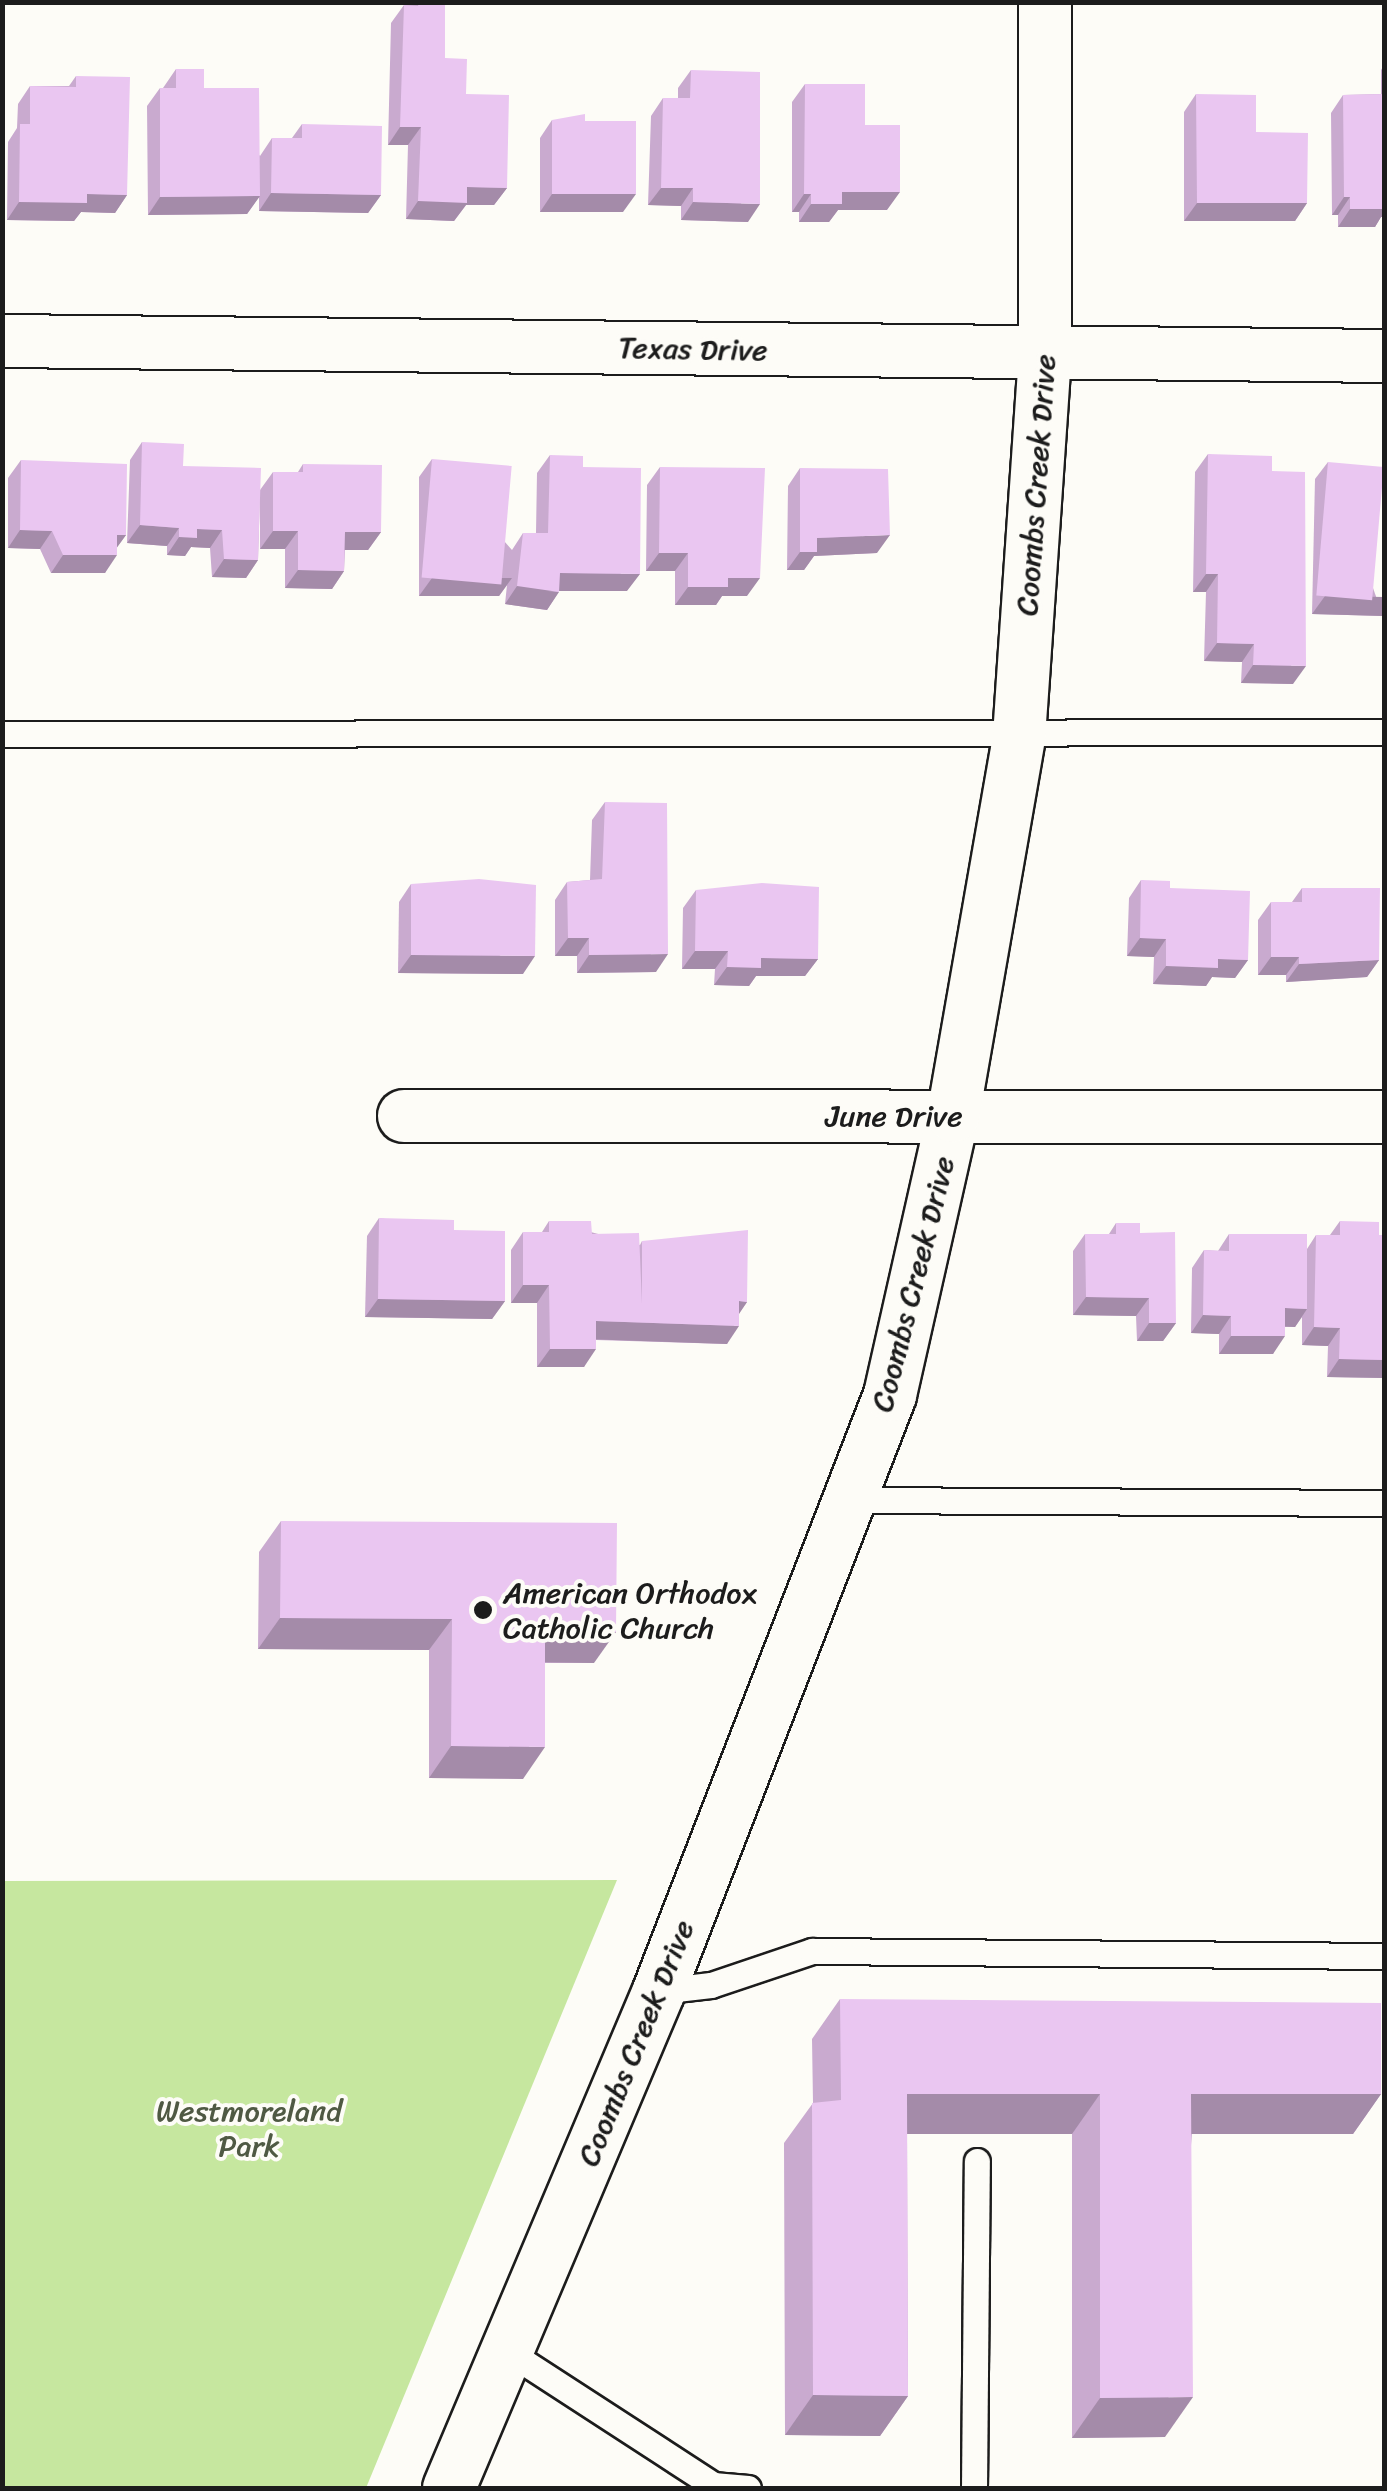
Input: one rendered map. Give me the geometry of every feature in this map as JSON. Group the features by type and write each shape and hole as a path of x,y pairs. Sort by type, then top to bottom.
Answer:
{"street":[{"name":"Coombs Creek Drive","path":"449,2488 660,1991 890,1395 953,1116 1020,737 1045,353 1045,2"},
{"name":"Texas Drive","path":"2,341 1384,356"},
{"name":"June Drive","path":"404,1116 1384,1117"}],"lane":[{"path":"2,734 1020,737 1384,732"},
{"path":"850,1500 1384,1502"},
{"path":"660,1991 711,1984 812,1951 1384,1956"},
{"path":"974,2488 977,2161"},
{"path":"507,2351 714,2485 748,2488"}],"green space":[{"name":"Westmoreland Park","path":"617,1880 366,2488 3,2488 3,1881"}],"building":[{"path":"419,2 445,2 445,58 467,59 466,94 509,95 507,188 467,187 467,203 418,201 421,127 400,127 404,5 418,6"},
{"path":"176,69 204,69 204,88 259,88 260,196 160,197 160,88 176,88"},
{"path":"691,70 760,72 760,204 693,202 693,188 661,188 663,98 690,98"},
{"path":"76,76 130,77 127,195 87,194 87,203 19,202 20,124 30,124 30,86 76,87"},
{"path":"805,84 865,84 865,125 900,125 900,192 842,192 842,204 811,204 811,194 804,194"},
{"path":"1196,94 1256,95 1256,132 1308,133 1307,203 1197,203"},
{"path":"1384,94 1384,209 1350,209 1350,197 1344,197 1343,95"},
{"path":"585,114 585,121 636,121 636,194 552,194 552,120"},
{"path":"302,124 382,126 381,195 271,193 272,138 302,138"},
{"path":"142,442 184,444 183,466 261,468 258,560 224,559 222,530 197,529 197,538 179,537 179,528 140,525"},
{"path":"1208,454 1272,456 1272,471 1305,472 1306,666 1253,665 1254,644 1217,643 1218,574 1206,574"},
{"path":"550,455 583,456 583,467 641,468 640,574 560,573 559,592 517,586 523,533 548,533"},
{"path":"432,459 512,466 501,585 422,578"},
{"path":"21,460 127,464 126,535 117,535 117,555 63,555 52,531 20,530"},
{"path":"1328,462 1384,467 1372,600 1316,595"},
{"path":"4,464 5,529 2,529"},
{"path":"303,464 382,465 381,532 345,532 344,571 298,570 298,531 273,531 273,472 303,472"},
{"path":"660,467 765,468 760,578 728,578 728,587 688,587 688,553 659,553"},
{"path":"800,468 888,469 890,535 817,538 817,552 800,552"},
{"path":"605,802 667,803 668,954 589,955 589,938 568,938 567,882 602,879"},
{"path":"479,879 536,885 535,956 411,955 411,884"},
{"path":"1141,880 1170,881 1170,888 1250,891 1248,960 1218,959 1218,968 1166,966 1166,939 1140,938"},
{"path":"762,883 819,887 818,959 761,958 761,968 727,967 728,951 695,951 696,890"},
{"path":"1302,888 1380,888 1379,960 1299,964 1299,957 1271,957 1271,902 1302,902"},
{"path":"379,1218 454,1220 454,1230 505,1231 505,1301 378,1299"},
{"path":"549,1221 591,1221 592,1234 639,1233 642,1304 642,1241 748,1230 747,1302 739,1301 739,1326 596,1321 596,1349 550,1349 549,1285 523,1285 523,1232 549,1232"},
{"path":"1340,1221 1379,1222 1379,1235 1384,1235 1384,1360 1339,1359 1340,1328 1314,1327 1316,1235 1340,1235"},
{"path":"1116,1223 1140,1223 1140,1233 1175,1232 1176,1323 1149,1323 1149,1298 1086,1297 1085,1234 1116,1234"},
{"path":"1229,1234 1307,1234 1307,1309 1285,1308 1285,1336 1231,1336 1231,1316 1203,1315 1204,1250 1229,1251"},
{"path":"281,1521 617,1523 616,1632 545,1631 545,1747 451,1746 452,1619 280,1618"},
{"path":"840,1999 1381,2003 1381,2094 1191,2094 1193,2397 1100,2398 1100,2094 907,2094 908,2396 813,2395 812,2103 841,2100"}],"place":[{"name":"American Orthodox Catholic Church","path":"483,1610"}]}
